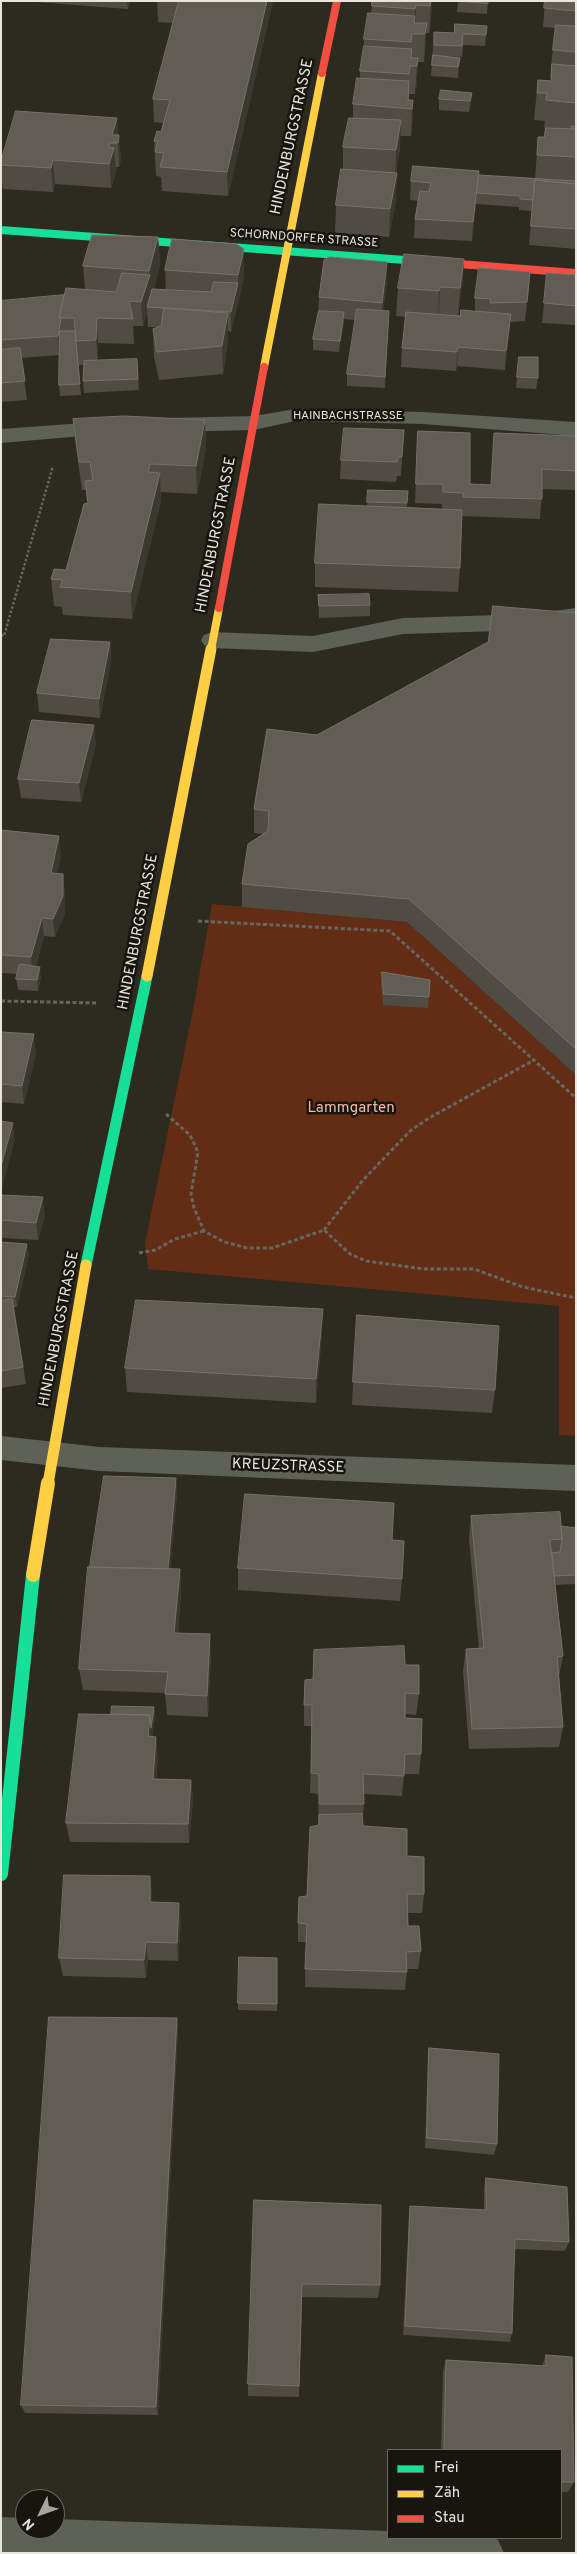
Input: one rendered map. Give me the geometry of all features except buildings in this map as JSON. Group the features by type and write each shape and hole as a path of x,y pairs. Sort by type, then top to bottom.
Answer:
{"street":[{"name":"HINDENBURGSTRASSE","path":"1,1874 35,1554 74,1324 158,916 254,423 285,252 337,1"},
{"name":"SCHORNDORFER STRASSE","path":"1,230 576,272"},
{"name":"HAINBACHSTRASSE","path":"1,436 63,430 218,422 254,423 304,415 423,418 576,429"},
{"path":"212,640 313,644 403,626 532,622 576,615"},
{"name":"KREUZSTRASSE","path":"1,1448 100,1459 576,1478"},
{"path":"1,2536 485,2553"}],"path":[{"path":"1,635 4,636 63,430"},
{"path":"158,916 194,920 390,931 576,1098"},
{"path":"1,1001 96,1003"},
{"path":"166,1114 190,1135 198,1152 191,1194 194,1208 204,1231 224,1242 247,1248 272,1248 324,1230 363,1180 410,1131 429,1118 534,1060"},
{"path":"324,1230 350,1254 366,1261 424,1269 474,1269 523,1287 576,1298"},
{"path":"140,1253 155,1250 176,1239 204,1231"}],"green space":[{"name":"Lammgarten","path":"212,904 407,922 576,1075 576,1436 559,1435 559,1306 148,1269 145,1243 194,1005"}],"traffic: fast":[{"path":"1,230 459,264"},
{"path":"86,1265 147,976"},
{"path":"1,1874 33,1575"}],"traffic: slow":[{"path":"264,367 285,252 322,73"},
{"path":"147,976 219,608"},
{"path":"33,1575 74,1324 86,1265"}],"traffic: jam":[{"path":"322,73 337,1"},
{"path":"459,264 576,273"},
{"path":"219,608 264,367"}]}
